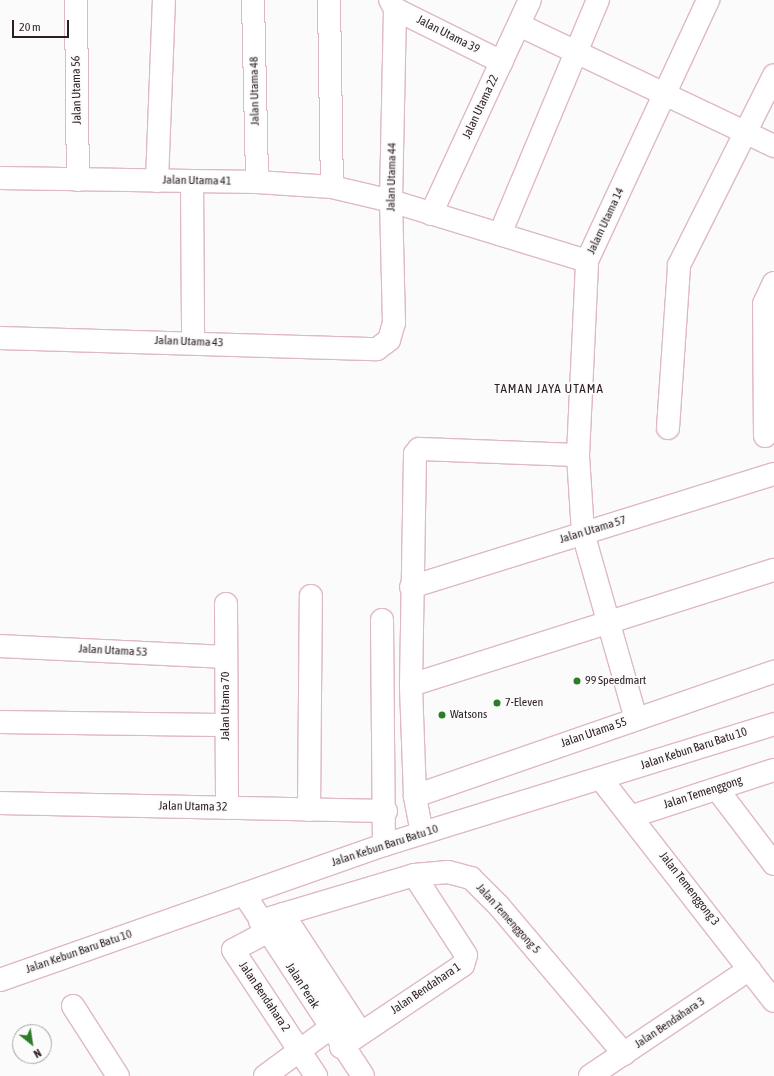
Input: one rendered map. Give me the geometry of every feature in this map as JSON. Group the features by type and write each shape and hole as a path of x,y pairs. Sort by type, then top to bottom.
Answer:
{"street":[{"name":"Jalan Utama 56","path":"76,0 78,180"},
{"path":"157,181 164,0"},
{"name":"Jalan Utama 48","path":"254,0 256,182"},
{"path":"329,0 332,187"},
{"name":"Jalan Utama 22","path":"431,214 530,0"},
{"path":"500,234 574,52 598,0"},
{"name":"Jalam Utama 14","path":"636,719 583,532 578,455 587,261 708,0"},
{"name":"Jalan Utama 39","path":"393,4 502,62"},
{"name":"Jalan Utama 44","path":"377,349 389,340 394,323 391,201 393,4"},
{"path":"518,25 774,146"},
{"path":"668,428 679,265 747,133 774,75"},
{"name":"Jalan Utama 41","path":"0,178 256,182 332,187 391,201 587,261"},
{"path":"192,181 193,341"},
{"path":"765,436 764,304 774,283"},
{"name":"Jalan Utama 43","path":"0,338 193,341 377,349"},
{"path":"422,833 415,796 411,685 413,464 419,449 578,455"},
{"name":"Jalan Utama 57","path":"411,587 583,532 774,474"},
{"path":"411,685 774,570"},
{"path":"309,810 311,596"},
{"name":"Jalan Utama 70","path":"226,604 227,808"},
{"path":"382,620 386,812 384,845"},
{"name":"Jalan Utama 53","path":"0,646 226,657"},
{"name":"Jalan Utama 55","path":"415,796 774,672"},
{"path":"0,722 226,725"},
{"name":"Jalan Kebun Baru Batu 10","path":"0,980 384,845 601,779 774,724"},
{"name":"Jalan Temenggong","path":"633,816 774,770"},
{"name":"Jalan Temenggong 3","path":"601,779 633,816 774,1001"},
{"path":"717,789 774,864"},
{"name":"Jalan Utama 32","path":"0,802 386,812"},
{"name":"Jalan Temenggong 5","path":"264,927 283,914 414,875 448,872 471,878 499,906 624,1054"},
{"name":"Jalan Bendahara 1","path":"341,1047 463,965 466,955 414,875"},
{"name":"Jalan Perak","path":"244,894 329,1029 363,1076"},
{"path":"283,914 361,1033"},
{"name":"Jalan Bendahara 2","path":"264,927 233,950 316,1076"},
{"name":"Jalan Bendahara 3","path":"590,1076 750,969"},
{"path":"73,1006 118,1076"},
{"path":"265,1076 329,1029"}],"place":[{"name":"99 Speedmart","path":"577,681"},
{"name":"7-Eleven","path":"497,703"},
{"name":"Watsons","path":"442,715"}],"district":[{"name":"TAMAN JAYA UTAMA","path":"549,389"}]}
